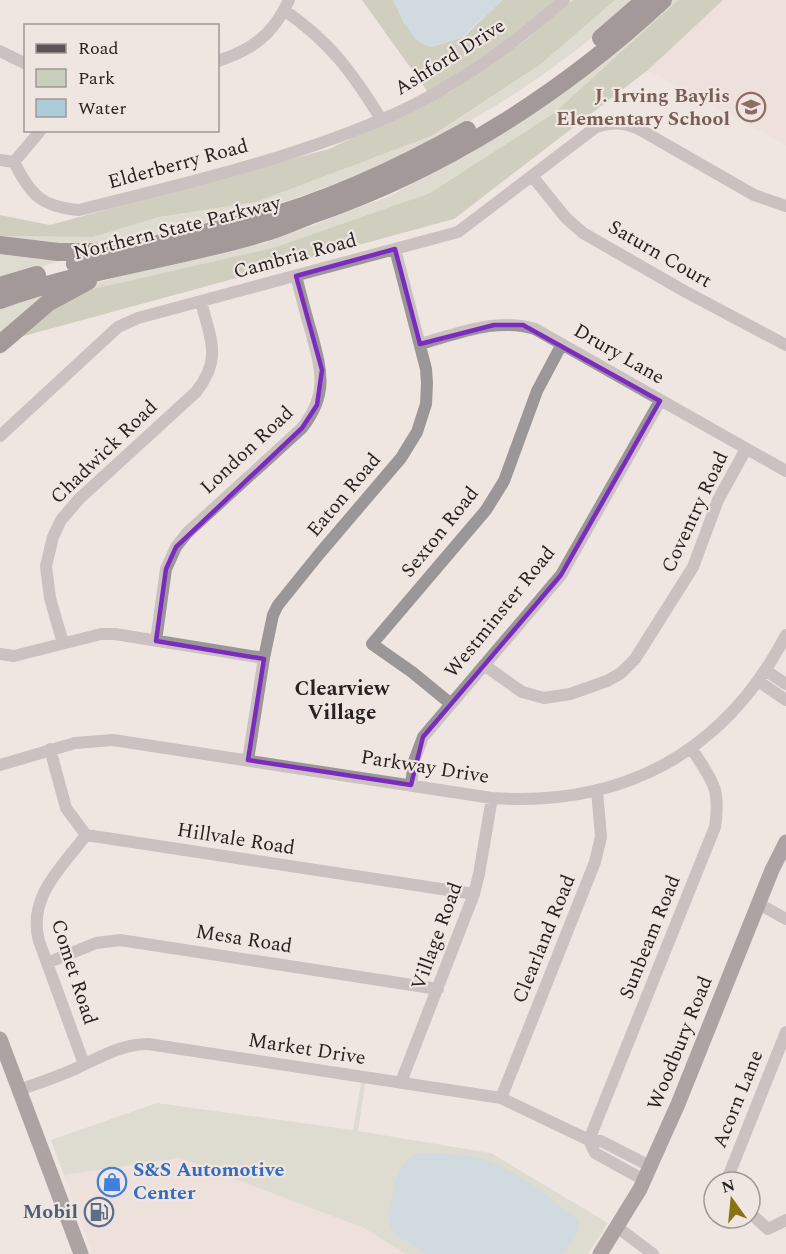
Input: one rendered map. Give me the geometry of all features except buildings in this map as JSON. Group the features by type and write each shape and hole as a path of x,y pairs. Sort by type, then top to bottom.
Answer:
{"highway":[{"name":"Northern State Parkway","path":"0,300 329,196 437,147 495,114 567,66 645,0"},
{"name":"Northern State Parkway","path":"0,286 136,256 265,232 360,197 422,169 498,126 591,63 663,0"},
{"path":"0,245 57,252 103,252 136,256"},
{"path":"0,344 60,294 136,256"}],"main road":[{"name":"Woodbury Road","path":"600,1254 647,1173 678,1104 786,842"},
{"path":"0,1039 81,1254"}],"street":[{"name":"Ashford Drive","path":"381,119 440,90 488,60 541,21 564,0"},
{"path":"219,61 242,52 259,41 273,28 286,5 333,50 360,85 381,119"},
{"path":"0,51 24,63"},
{"name":"Elderberry Road","path":"14,162 25,183 43,201 62,209 79,210 301,151 381,119"},
{"name":"Cambria Road","path":"0,436 118,327 138,318 459,232 596,127 610,123 624,123 639,129 754,195 786,206"},
{"path":"0,160 14,162 39,132"},
{"name":"Saturn Court","path":"532,176 566,218 584,233 686,292 786,345"},
{"name":"Eaton Road","path":"248,760 270,624 278,605 401,458 417,432 426,404 427,383 420,344 395,249"},
{"name":"London Road","path":"156,641 166,569 176,547 187,534 302,428 317,405 322,370 296,276"},
{"name":"Chadwick Road","path":"63,643 47,579 47,556 52,537 61,520 79,499 196,392 207,378 212,365 213,350 201,301"},
{"name":"Drury Lane","path":"420,344 508,323 535,329 786,471"},
{"name":"Sexton Road","path":"450,704 412,672 372,644 486,510 504,481 537,391 562,344"},
{"name":"Westminster Road","path":"411,785 414,761 420,743 450,704 561,575 660,401"},
{"name":"Coventry Road","path":"484,665 522,692 544,698 570,694 607,681 621,673 635,659 693,567 718,500 746,449"},
{"path":"0,654 14,656 101,634 264,658"},
{"name":"Parkway Drive","path":"0,765 75,743 113,740 492,798 543,799 597,791 655,769 692,749 731,714 761,676 786,634"},
{"path":"761,676 786,684"},
{"path":"761,676 786,700"},
{"path":"50,749 66,808 86,834"},
{"name":"Sunbeam Road","path":"589,1140 715,827 718,809 715,787 710,774 692,749"},
{"name":"Clearland Road","path":"501,1098 596,862 601,837 597,791"},
{"name":"Village Road","path":"401,1082 474,894 492,798"},
{"name":"Hillvale Road","path":"86,834 474,894"},
{"name":"Comet Road","path":"84,1064 36,929 38,906 49,885 86,834"},
{"path":"759,904 786,920"},
{"name":"Mesa Road","path":"47,963 96,944 120,940 438,988"},
{"name":"Acorn Lane","path":"731,1170 786,1032"},
{"name":"Market Drive","path":"19,1090 124,1047 148,1044 501,1098 589,1140 601,1141 647,1173"},
{"path":"762,1224 768,1229 786,1220"},
{"path":"617,1227 653,1254"}],"highlighted area":[{"path":"395,249 420,344 494,325 523,325 660,401 561,575 423,737 411,785 248,760 264,659 156,641 166,569 176,547 302,428 317,405 322,370 296,276"}],"shaded area":[{"name":"J. Irving Baylis Elementary School","path":"723,0 786,0 786,145 648,70"},
{"path":"180,1158 364,1228 404,1254 93,1254 64,1175"}],"green space":[{"path":"362,0 393,0 404,23 430,47 464,37 502,0 556,0 559,4 430,95"},
{"path":"573,0 615,0 541,64 432,136 256,202 159,217 93,237 0,236 0,215 50,225 329,149 450,92 526,40"},
{"path":"615,0 636,0 587,42 535,80 482,114 368,171 308,194 247,213 124,242 65,247 0,241 0,236 93,237 159,217 256,202 433,136 541,64"},
{"path":"669,0 678,0 554,113 430,193 20,337 0,355 0,348 87,286 131,273 265,243 387,197 468,155 544,105"},
{"path":"678,0 723,0 648,70 454,219 20,337 33,324 80,292 273,248 430,193 554,113"},
{"path":"0,248 68,258 0,281"},
{"path":"62,287 0,337 0,306"},
{"path":"362,1078 366,1079 358,1131 491,1153 608,1223 588,1254 405,1254 364,1228 180,1158 64,1175 51,1140 157,1103 353,1130"}],"water":[{"path":"393,0 502,0 463,37 430,47 414,37"},
{"path":"418,1153 444,1153 479,1158 512,1172 578,1220 577,1234 562,1254 427,1254 399,1237 390,1227 388,1215 395,1182 401,1167"}],"place":[{"name":"J. Irving Baylis Elementary School","path":"751,107"},
{"name":"S&S Automotive Center","path":"112,1182"},
{"name":"Mobil","path":"99,1212"}],"district":[{"name":"Clearview Village","path":"342,701"}]}
